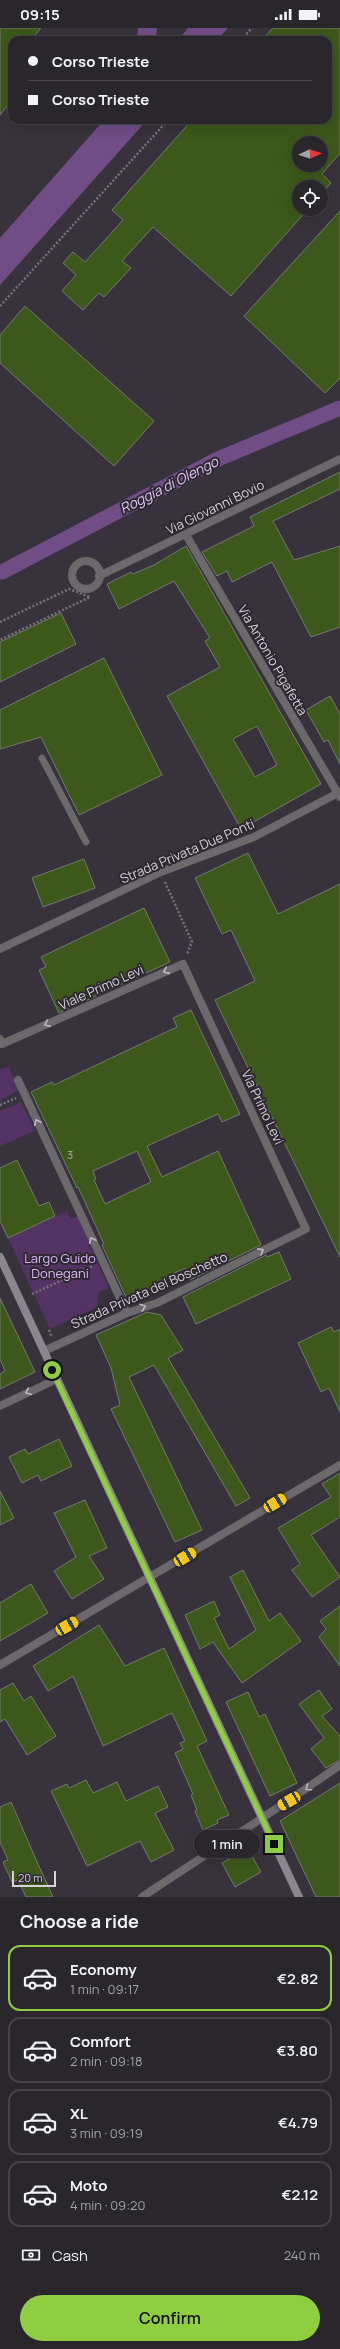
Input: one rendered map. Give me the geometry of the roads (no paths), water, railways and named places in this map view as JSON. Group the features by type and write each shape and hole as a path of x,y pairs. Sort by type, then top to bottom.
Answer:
{"main road":[{"path":"0,1257 299,1897"}],"street":[{"name":"Via Giovanni Bovio","path":"99,576 340,459"},
{"name":"Via Antonio Pigafetta","path":"186,535 339,795"},
{"name":"Strada Privata Due Ponti","path":"0,949 160,872 254,837 339,795"},
{"name":"Via Primo Levi","path":"183,964 306,1229"},
{"name":"Viale Primo Levi","path":"1,1041 183,964"},
{"path":"18,1080 127,1313"},
{"name":"Strada Privata del Boschetto","path":"44,1351 127,1313 157,1303 306,1229"},
{"path":"0,1406 57,1379"},
{"path":"0,1665 340,1465"},
{"path":"142,1897 262,1817 289,1801 340,1765"}],"lane":[{"path":"42,758 86,842"}],"waterway":[{"name":"Roggia di Olengo","path":"2,572 218,459 340,408"}],"park label":[{"name":"Largo Guido Donegani","path":"60,1266"}]}
